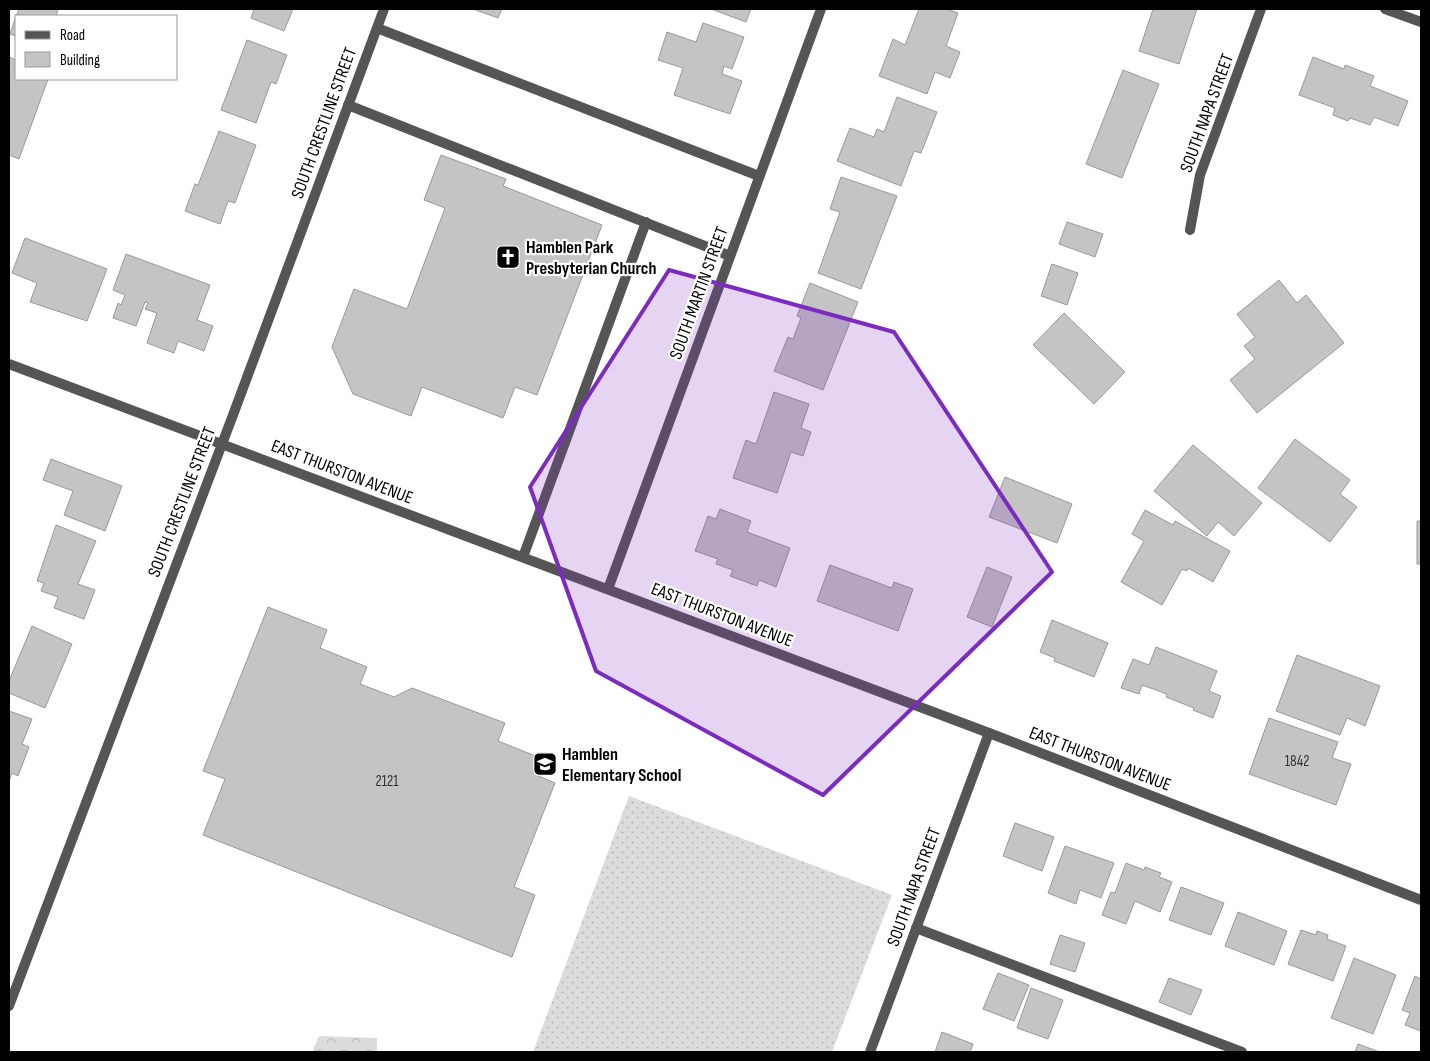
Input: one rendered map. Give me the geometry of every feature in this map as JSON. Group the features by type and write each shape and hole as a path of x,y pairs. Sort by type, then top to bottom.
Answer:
{"street":[{"name":"SOUTH CRESTLINE STREET","path":"9,1006 222,444 384,9"},
{"name":"SOUTH MARTIN STREET","path":"608,589 821,9"},
{"name":"SOUTH NAPA STREET","path":"1190,230 1200,175 1262,9"},
{"path":"1385,9 1421,22"},
{"path":"377,28 759,176"},
{"path":"348,106 730,256"},
{"path":"523,557 646,222"},
{"name":"EAST THURSTON AVENUE","path":"9,364 989,733 1421,900"},
{"name":"SOUTH NAPA STREET","path":"870,1052 989,733"},
{"path":"916,928 1242,1052"}],"highlighted area":[{"path":"669,270 894,332 1052,572 823,795 596,671 530,487"}],"green space":[{"path":"629,796 892,895 832,1052 533,1052"},
{"path":"319,1036 377,1038 377,1052 312,1052"}],"building":[{"path":"19,9 58,9 56,15 16,15"},
{"path":"254,9 293,9 284,31 251,18"},
{"path":"473,9 502,9 498,18"},
{"path":"711,9 751,9 746,22"},
{"path":"919,9 946,9 958,13 946,46 960,52 950,78 935,72 927,94 879,76 893,39 905,45"},
{"path":"1153,9 1197,9 1179,64 1139,51"},
{"path":"15,19 15,36 10,34"},
{"path":"703,23 744,37 732,69 724,66 722,74 742,81 730,114 674,95 683,68 658,60 667,32 696,42"},
{"path":"247,40 287,55 276,84 271,82 256,123 221,110"},
{"path":"9,57 15,60 15,80 48,80 19,159 9,155"},
{"path":"1313,57 1344,69 1345,65 1374,76 1370,86 1408,101 1398,126 1374,117 1370,125 1350,118 1348,121 1333,115 1335,108 1299,95"},
{"path":"1123,70 1159,84 1122,178 1086,164"},
{"path":"897,97 937,112 921,153 914,151 901,186 837,161 850,128 874,137 877,129 884,132"},
{"path":"219,131 256,145 235,203 228,201 220,224 185,211 195,184 198,185"},
{"name":"Hamblen Park Presbyterian Church","path":"441,155 506,179 503,186 602,225 537,395 515,387 503,418 422,387 411,416 353,394 332,347 354,289 407,309 445,208 424,200"},
{"path":"841,177 897,196 861,289 818,273 840,212 830,209"},
{"path":"1067,222 1103,234 1095,257 1059,244"},
{"path":"25,238 107,269 87,321 30,302 37,283 12,273"},
{"path":"126,254 210,285 197,320 213,326 204,351 178,341 174,353 147,343 157,313 145,309 148,303 145,302 136,326 113,318 118,303 121,305 125,295 113,290"},
{"path":"1052,264 1078,273 1067,305 1041,296"},
{"path":"1279,280 1297,303 1306,295 1344,343 1257,413 1230,380 1255,359 1244,346 1255,337 1237,314"},
{"path":"810,283 858,302 823,390 774,371 788,337 793,339 801,318 797,316"},
{"path":"1064,313 1125,372 1094,404 1033,345"},
{"path":"774,392 809,404 801,428 811,432 803,456 791,452 777,493 733,478 746,440 756,444"},
{"path":"1295,439 1350,480 1340,494 1357,507 1330,542 1258,488"},
{"path":"1193,445 1262,503 1234,536 1218,522 1207,536 1154,491"},
{"path":"51,459 122,486 105,531 64,515 73,491 43,480"},
{"path":"1005,477 1072,504 1057,543 989,517"},
{"path":"720,509 751,521 747,532 790,548 776,587 759,580 757,586 730,576 733,570 716,564 718,559 695,551 708,516 716,519"},
{"path":"1145,510 1173,525 1175,521 1230,551 1213,582 1188,568 1187,571 1182,569 1162,605 1121,582 1144,541 1132,534"},
{"path":"1417,521 1421,521 1421,564 1417,564"},
{"path":"56,525 96,541 78,584 95,590 84,619 54,608 58,597 41,591 44,583 37,581"},
{"path":"830,565 892,588 894,582 913,589 898,631 817,601"},
{"path":"987,567 1012,577 992,627 967,617"},
{"path":"268,607 327,630 320,648 367,667 360,684 394,697 412,688 505,723 498,741 543,759 536,775 555,783 514,887 535,895 512,957 203,835 225,779 203,771"},
{"path":"1052,620 1108,643 1094,677 1054,661 1055,658 1040,652"},
{"path":"32,626 72,644 45,708 9,693 9,681"},
{"path":"1156,647 1217,671 1209,691 1221,696 1213,718 1166,697 1167,694 1142,685 1139,694 1121,688 1133,659 1149,665"},
{"path":"1297,655 1380,686 1365,726 1347,718 1340,735 1276,711"},
{"path":"9,711 32,719 22,744 29,747 18,776 12,773 9,781"},
{"path":"1269,718 1338,742 1332,758 1351,764 1336,805 1249,774"},
{"path":"1015,823 1054,837 1042,871 1003,856"},
{"path":"1065,846 1114,863 1101,898 1080,890 1076,904 1048,893"},
{"path":"1126,863 1144,870 1145,867 1161,873 1159,877 1172,882 1160,912 1135,901 1126,924 1102,915 1111,892 1115,893"},
{"path":"1181,887 1224,903 1211,935 1169,920"},
{"path":"1238,912 1287,931 1274,965 1225,946"},
{"path":"1301,930 1316,935 1317,931 1328,935 1327,939 1346,946 1333,981 1288,964"},
{"path":"1060,935 1085,943 1075,972 1050,964"},
{"path":"1354,958 1396,975 1373,1034 1331,1018"},
{"path":"998,973 1029,985 1014,1021 983,1009"},
{"path":"1415,976 1421,979 1421,1031 1405,1025 1410,1013 1402,1010"},
{"path":"1169,978 1202,990 1191,1015 1159,1002"},
{"path":"1031,988 1063,1000 1048,1039 1017,1028"},
{"path":"942,1032 973,1044 970,1052 935,1052"},
{"path":"1358,1044 1377,1051 1355,1052"}],"place":[{"name":"Hamblen Park Presbyterian Church","path":"508,257"},
{"name":"Hamblen Elementary School","path":"545,764"}]}
